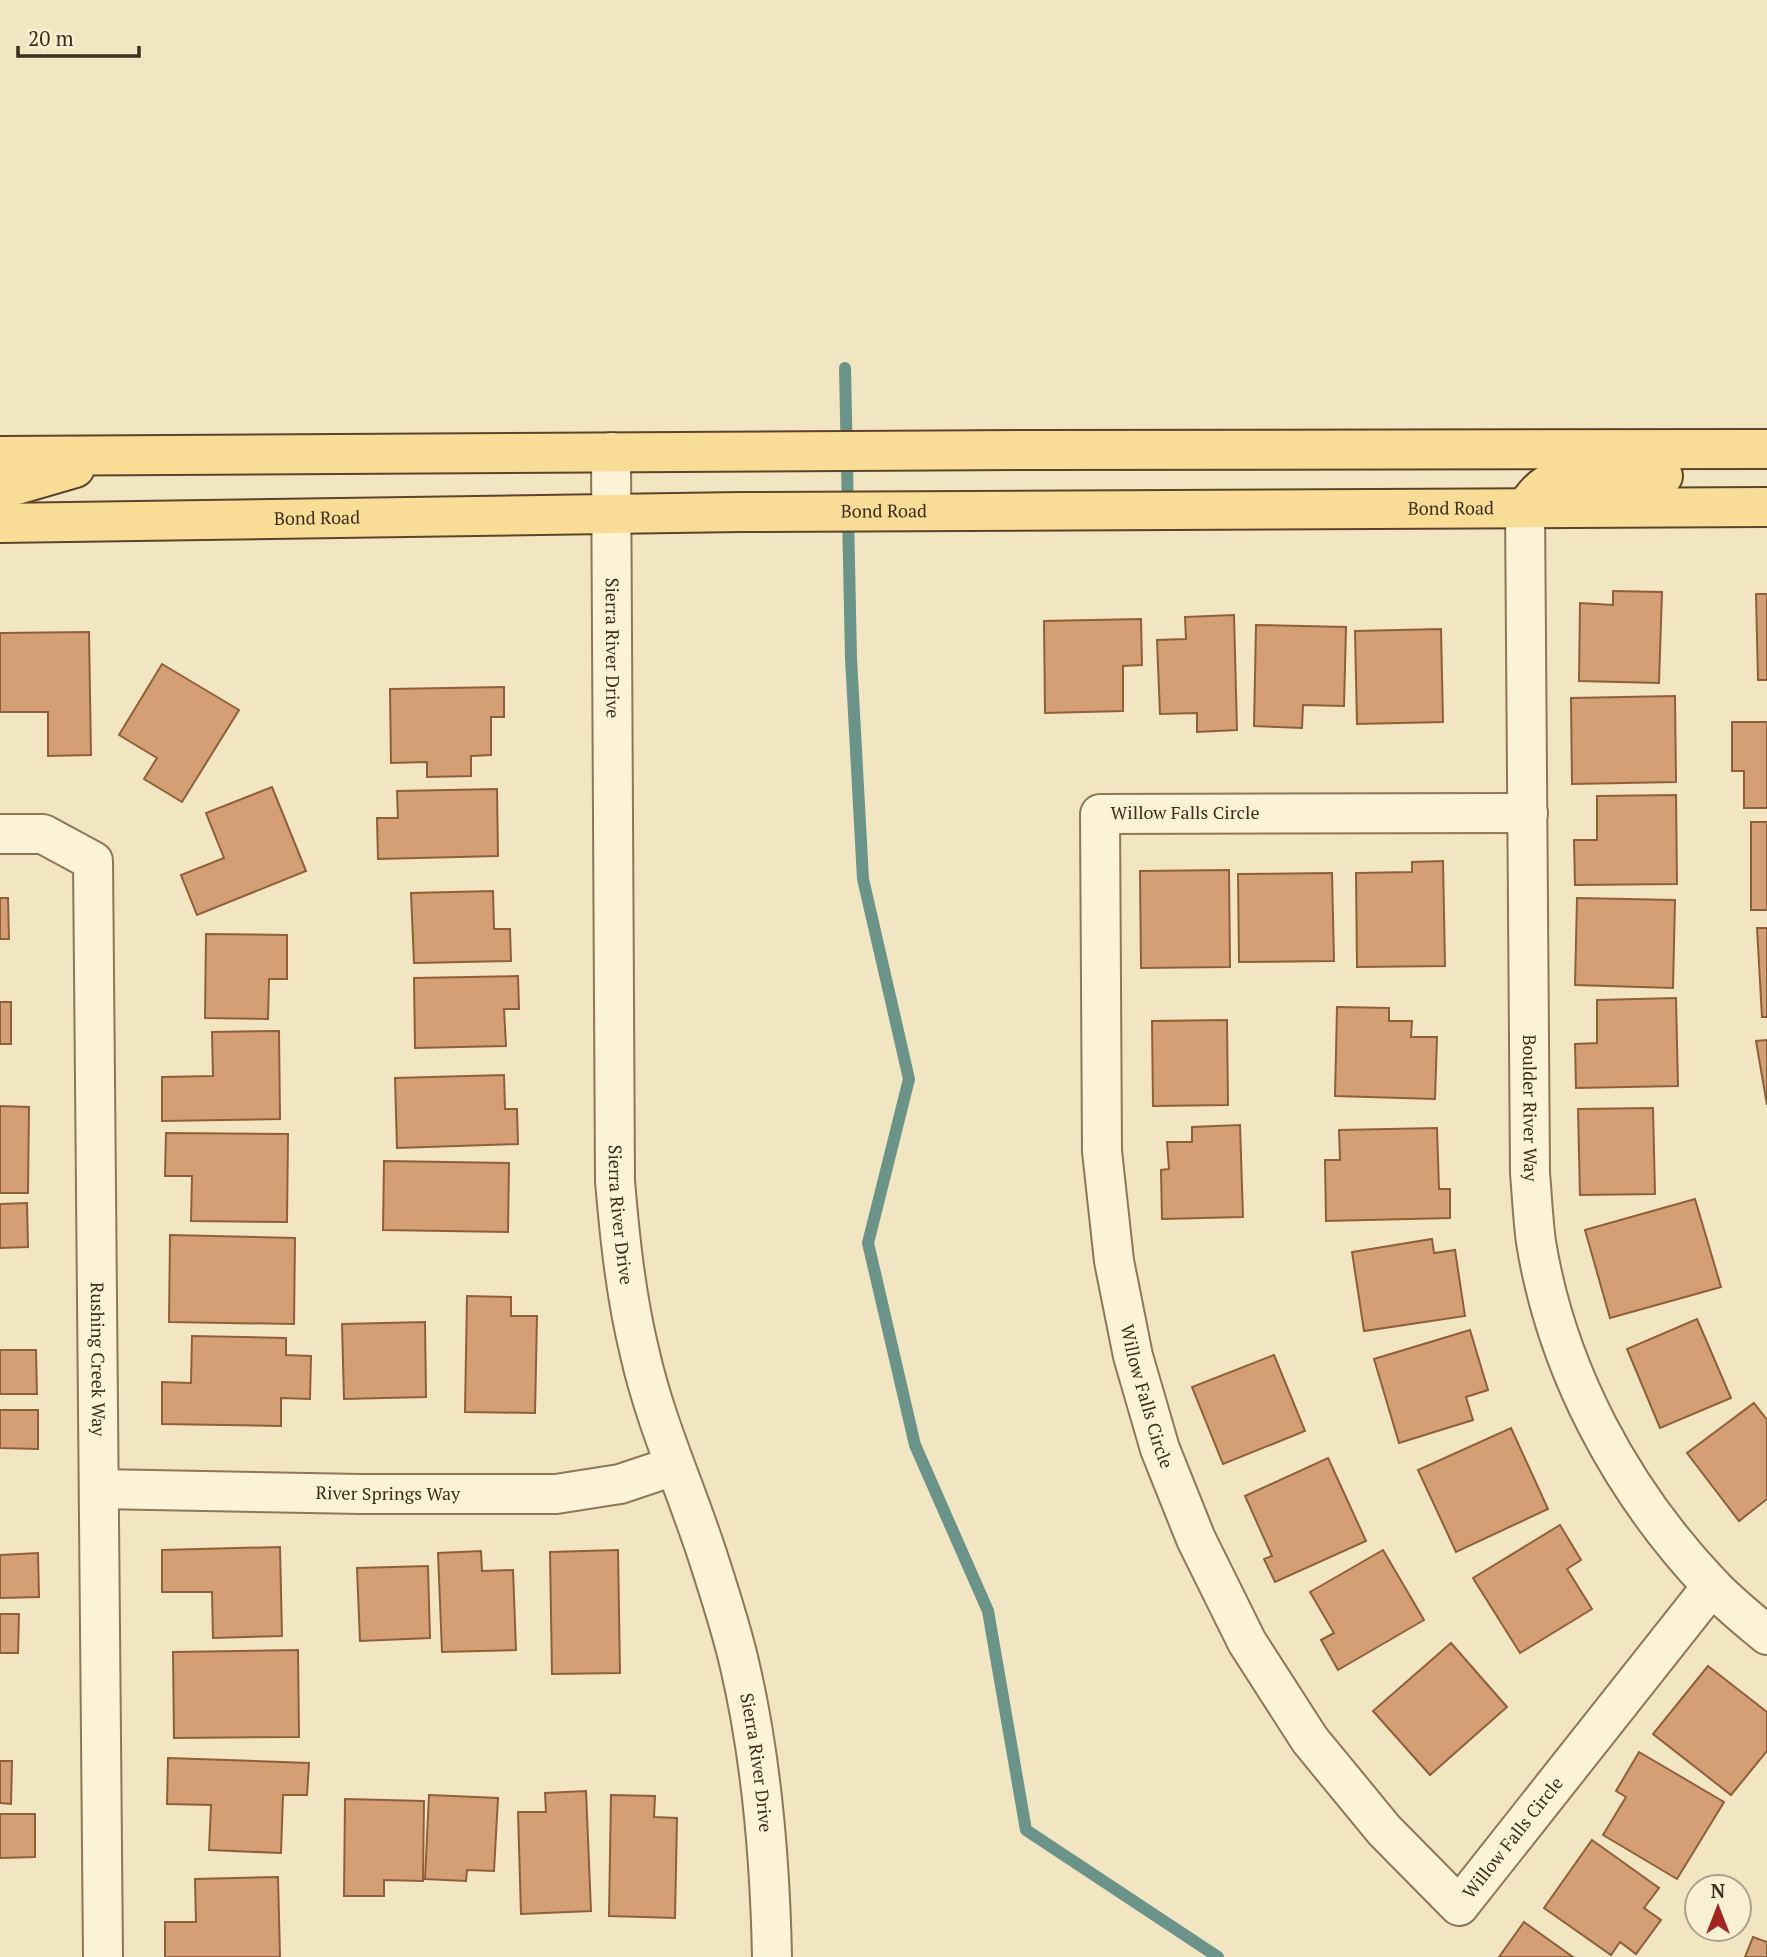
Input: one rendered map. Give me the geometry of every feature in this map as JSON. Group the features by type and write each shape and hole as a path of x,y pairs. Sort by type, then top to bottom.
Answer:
{"main road":[{"path":"0,456 1767,449"},
{"path":"0,486 13,486 114,456"},
{"path":"1525,508 1547,485 1564,478 1767,474"},
{"name":"Bond Road","path":"0,523 931,510 1767,507"}],"street":[{"name":"Sierra River Drive","path":"611,452 615,1181 622,1261 640,1356 674,1466 709,1559 739,1662 759,1769 770,1876 772,1957"},
{"name":"Boulder River Way","path":"1525,508 1530,1173 1536,1243 1557,1329 1585,1402 1616,1461 1659,1525 1712,1586 1767,1635"},
{"name":"Willow Falls Circle","path":"1528,813 1100,814 1102,1151 1114,1261 1133,1356 1160,1449 1196,1539 1247,1642 1310,1740 1384,1830 1459,1906 1712,1586"},
{"name":"Rushing Creek Way","path":"0,834 43,834 93,861 103,1957"},
{"name":"River Springs Way","path":"99,1489 361,1494 556,1494 620,1484 674,1466"}],"building":[{"path":"1613,591 1662,592 1659,683 1579,681 1580,603 1613,605"},
{"path":"1756,594 1767,594 1767,680 1758,680"},
{"path":"1234,615 1237,730 1197,732 1197,713 1160,714 1157,640 1186,639 1185,617"},
{"path":"1141,619 1142,665 1123,666 1123,711 1045,713 1044,621"},
{"path":"1256,625 1346,627 1344,706 1303,705 1302,728 1254,726"},
{"path":"1441,629 1443,722 1357,724 1355,631"},
{"path":"89,632 91,755 48,756 48,712 0,712 0,633"},
{"path":"162,664 239,710 182,802 144,779 157,758 119,735"},
{"path":"504,687 504,717 491,717 491,755 471,756 471,776 427,777 427,762 391,763 390,689"},
{"path":"1675,696 1676,782 1572,784 1571,698"},
{"path":"1732,722 1767,722 1767,808 1744,808 1744,771 1732,771"},
{"path":"272,787 306,871 197,915 181,875 224,858 206,813"},
{"path":"497,789 498,856 378,859 377,818 398,818 397,791"},
{"path":"1676,795 1677,884 1575,885 1574,840 1597,840 1597,796"},
{"path":"1751,822 1767,822 1767,910 1751,910"},
{"path":"1443,861 1445,966 1357,967 1356,873 1412,872 1412,862"},
{"path":"1229,870 1230,967 1141,968 1140,871"},
{"path":"1332,873 1334,961 1239,962 1238,874"},
{"path":"493,891 494,929 510,929 511,961 414,963 411,893"},
{"path":"0,898 8,898 9,939 0,939"},
{"path":"1577,898 1675,900 1673,988 1575,985"},
{"path":"1757,928 1767,928 1767,1017 1762,1017"},
{"path":"206,934 287,935 287,979 269,979 268,1019 205,1018"},
{"path":"518,976 519,1009 504,1009 506,1046 415,1048 414,978"},
{"path":"1676,998 1678,1086 1576,1088 1575,1044 1597,1043 1597,1000"},
{"path":"0,1002 11,1002 11,1044 0,1044"},
{"path":"1337,1007 1389,1008 1389,1021 1412,1021 1411,1037 1437,1037 1435,1099 1335,1096"},
{"path":"1227,1020 1228,1105 1153,1106 1152,1021"},
{"path":"279,1031 280,1119 162,1121 162,1077 213,1076 212,1032"},
{"path":"1767,1040 1767,1105 1756,1041"},
{"path":"504,1075 505,1109 517,1109 518,1144 397,1148 395,1078"},
{"path":"0,1106 29,1107 28,1193 0,1193"},
{"path":"1653,1108 1655,1194 1580,1195 1578,1109"},
{"path":"1240,1125 1243,1217 1162,1219 1161,1170 1169,1169 1167,1142 1192,1142 1192,1127"},
{"path":"1437,1128 1439,1189 1450,1189 1450,1218 1326,1221 1325,1160 1340,1160 1339,1130"},
{"path":"166,1133 288,1134 287,1222 191,1221 192,1176 165,1176"},
{"path":"384,1161 509,1163 508,1232 383,1230"},
{"path":"1695,1199 1721,1287 1610,1318 1585,1230"},
{"path":"27,1203 28,1247 0,1248 0,1204"},
{"path":"170,1235 295,1238 294,1324 169,1322"},
{"path":"1432,1239 1434,1253 1455,1250 1465,1316 1364,1331 1352,1252"},
{"path":"467,1296 511,1297 511,1316 537,1316 535,1413 465,1412"},
{"path":"1697,1319 1731,1398 1660,1428 1627,1349"},
{"path":"425,1322 426,1397 344,1399 342,1324"},
{"path":"1470,1330 1488,1390 1466,1397 1473,1420 1399,1443 1374,1359"},
{"path":"192,1336 286,1338 286,1355 311,1356 310,1399 281,1398 281,1426 162,1424 162,1382 191,1383"},
{"path":"0,1350 36,1350 37,1394 0,1394"},
{"path":"1274,1355 1305,1431 1223,1464 1192,1387"},
{"path":"1754,1403 1767,1420 1767,1499 1739,1521 1687,1453"},
{"path":"0,1410 38,1410 38,1449 0,1448"},
{"path":"1511,1428 1548,1509 1456,1552 1418,1470"},
{"path":"1328,1458 1366,1541 1275,1582 1264,1559 1272,1556 1245,1496"},
{"path":"1560,1525 1581,1560 1567,1569 1592,1609 1520,1653 1473,1578"},
{"path":"280,1547 282,1636 213,1638 212,1592 162,1592 162,1550"},
{"path":"618,1550 620,1673 552,1674 550,1552"},
{"path":"1383,1550 1424,1620 1338,1670 1321,1640 1334,1633 1310,1592"},
{"path":"481,1551 482,1571 513,1570 516,1650 442,1652 438,1553"},
{"path":"38,1553 39,1597 0,1598 0,1555"},
{"path":"428,1566 430,1638 360,1641 357,1568"},
{"path":"0,1614 19,1614 18,1653 0,1653"},
{"path":"1451,1643 1507,1707 1430,1775 1373,1711"},
{"path":"298,1650 299,1737 174,1738 173,1652"},
{"path":"1708,1666 1767,1712 1767,1751 1731,1795 1653,1734"},
{"path":"1639,1752 1724,1802 1677,1879 1603,1835 1626,1797 1616,1791"},
{"path":"168,1758 309,1763 307,1795 283,1795 281,1853 209,1850 211,1805 167,1804"},
{"path":"0,1761 12,1761 11,1804 0,1803"},
{"path":"586,1791 591,1911 521,1914 518,1812 546,1812 545,1793"},
{"path":"429,1795 498,1798 494,1871 467,1870 466,1881 425,1879"},
{"path":"611,1795 655,1796 654,1817 677,1818 675,1918 609,1916"},
{"path":"345,1799 424,1801 423,1881 384,1880 384,1896 344,1896"},
{"path":"0,1814 35,1814 35,1857 0,1858"},
{"path":"1592,1840 1659,1888 1644,1908 1661,1920 1636,1954 1620,1942 1611,1955 1544,1908"},
{"path":"278,1877 280,1957 165,1957 165,1922 196,1922 195,1879"},
{"path":"1524,1922 1573,1957 1499,1957"},
{"path":"1753,1937 1767,1942 1767,1957 1745,1957 1753,1943"}],"waterway":[{"path":"845,368 851,658 863,879 909,1079 868,1243 915,1445 988,1611 1026,1830 1218,1957"}]}
